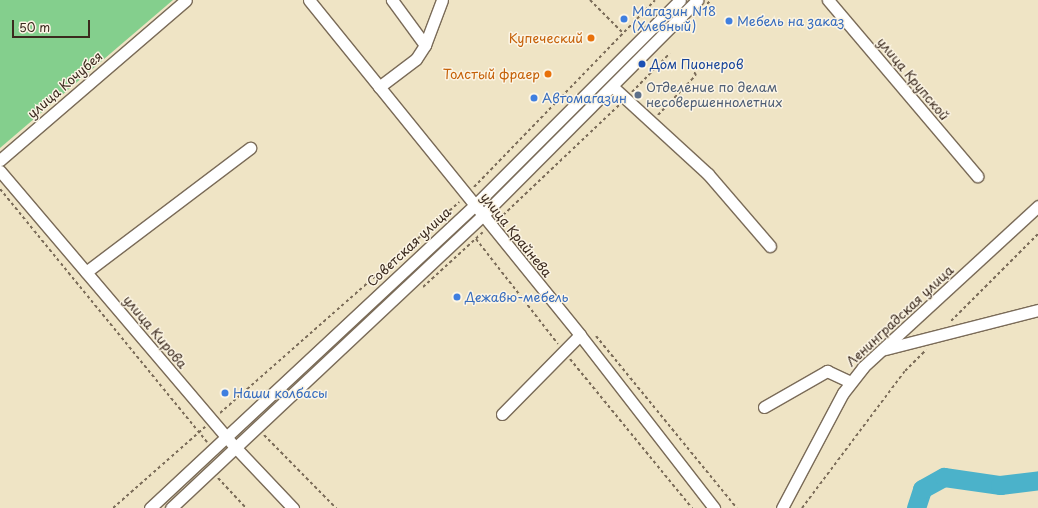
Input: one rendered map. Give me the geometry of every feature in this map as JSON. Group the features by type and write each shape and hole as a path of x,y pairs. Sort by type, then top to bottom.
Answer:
{"street":[{"name":"улица Кочубея","path":"0,160 186,0"},
{"name":"улица Крайнева","path":"309,0 482,216 495,222 580,335 714,508"},
{"path":"392,0 425,45"},
{"path":"379,87 416,59 425,45 442,0"},
{"name":"Советская улица","path":"150,508 225,436 474,206 680,0"},
{"name":"Советская улица","path":"171,508 482,216 613,87 697,0"},
{"name":"улица Крупской","path":"828,0 977,176"},
{"path":"613,87 650,123 708,174 770,246"},
{"path":"86,272 250,148"},
{"name":"улица Кирова","path":"0,171 225,436 293,508"},
{"name":"Ленинградская улица","path":"782,508 851,382 884,349 1038,206"},
{"path":"884,349 938,337 1038,310"},
{"path":"502,414 580,335"},
{"path":"764,407 827,371 851,382"}],"path":[{"path":"590,0 623,33"},
{"path":"113,508 466,196 655,0"},
{"path":"495,222 626,99 670,53"},
{"path":"650,123 696,75 694,72"},
{"path":"678,88 681,91"},
{"path":"659,107 662,110"},
{"path":"0,189 199,432"},
{"path":"495,222 505,225"},
{"path":"802,508 905,371 938,337 967,301 1038,234"},
{"path":"590,330 737,508"},
{"path":"263,435 336,508"},
{"path":"217,477 246,508"}],"green space":[{"path":"0,0 173,0 0,148"}],"waterway":[{"path":"916,508 922,489 944,477 1000,485 1038,480"}],"place":[{"name":"Магазин N18 (Хлебный)","path":"624,19"},
{"name":"Мебель на заказ","path":"729,21"},
{"name":"Купеческий","path":"591,38"},
{"name":"Дом Пионеров","path":"642,64"},
{"name":"Толстый фраер","path":"548,74"},
{"name":"Отделение по делам несовершеннолетних","path":"638,95"},
{"name":"Автомагазин","path":"534,98"},
{"name":"Дежавю-мебель","path":"457,297"},
{"name":"Наши колбасы","path":"225,393"}]}
